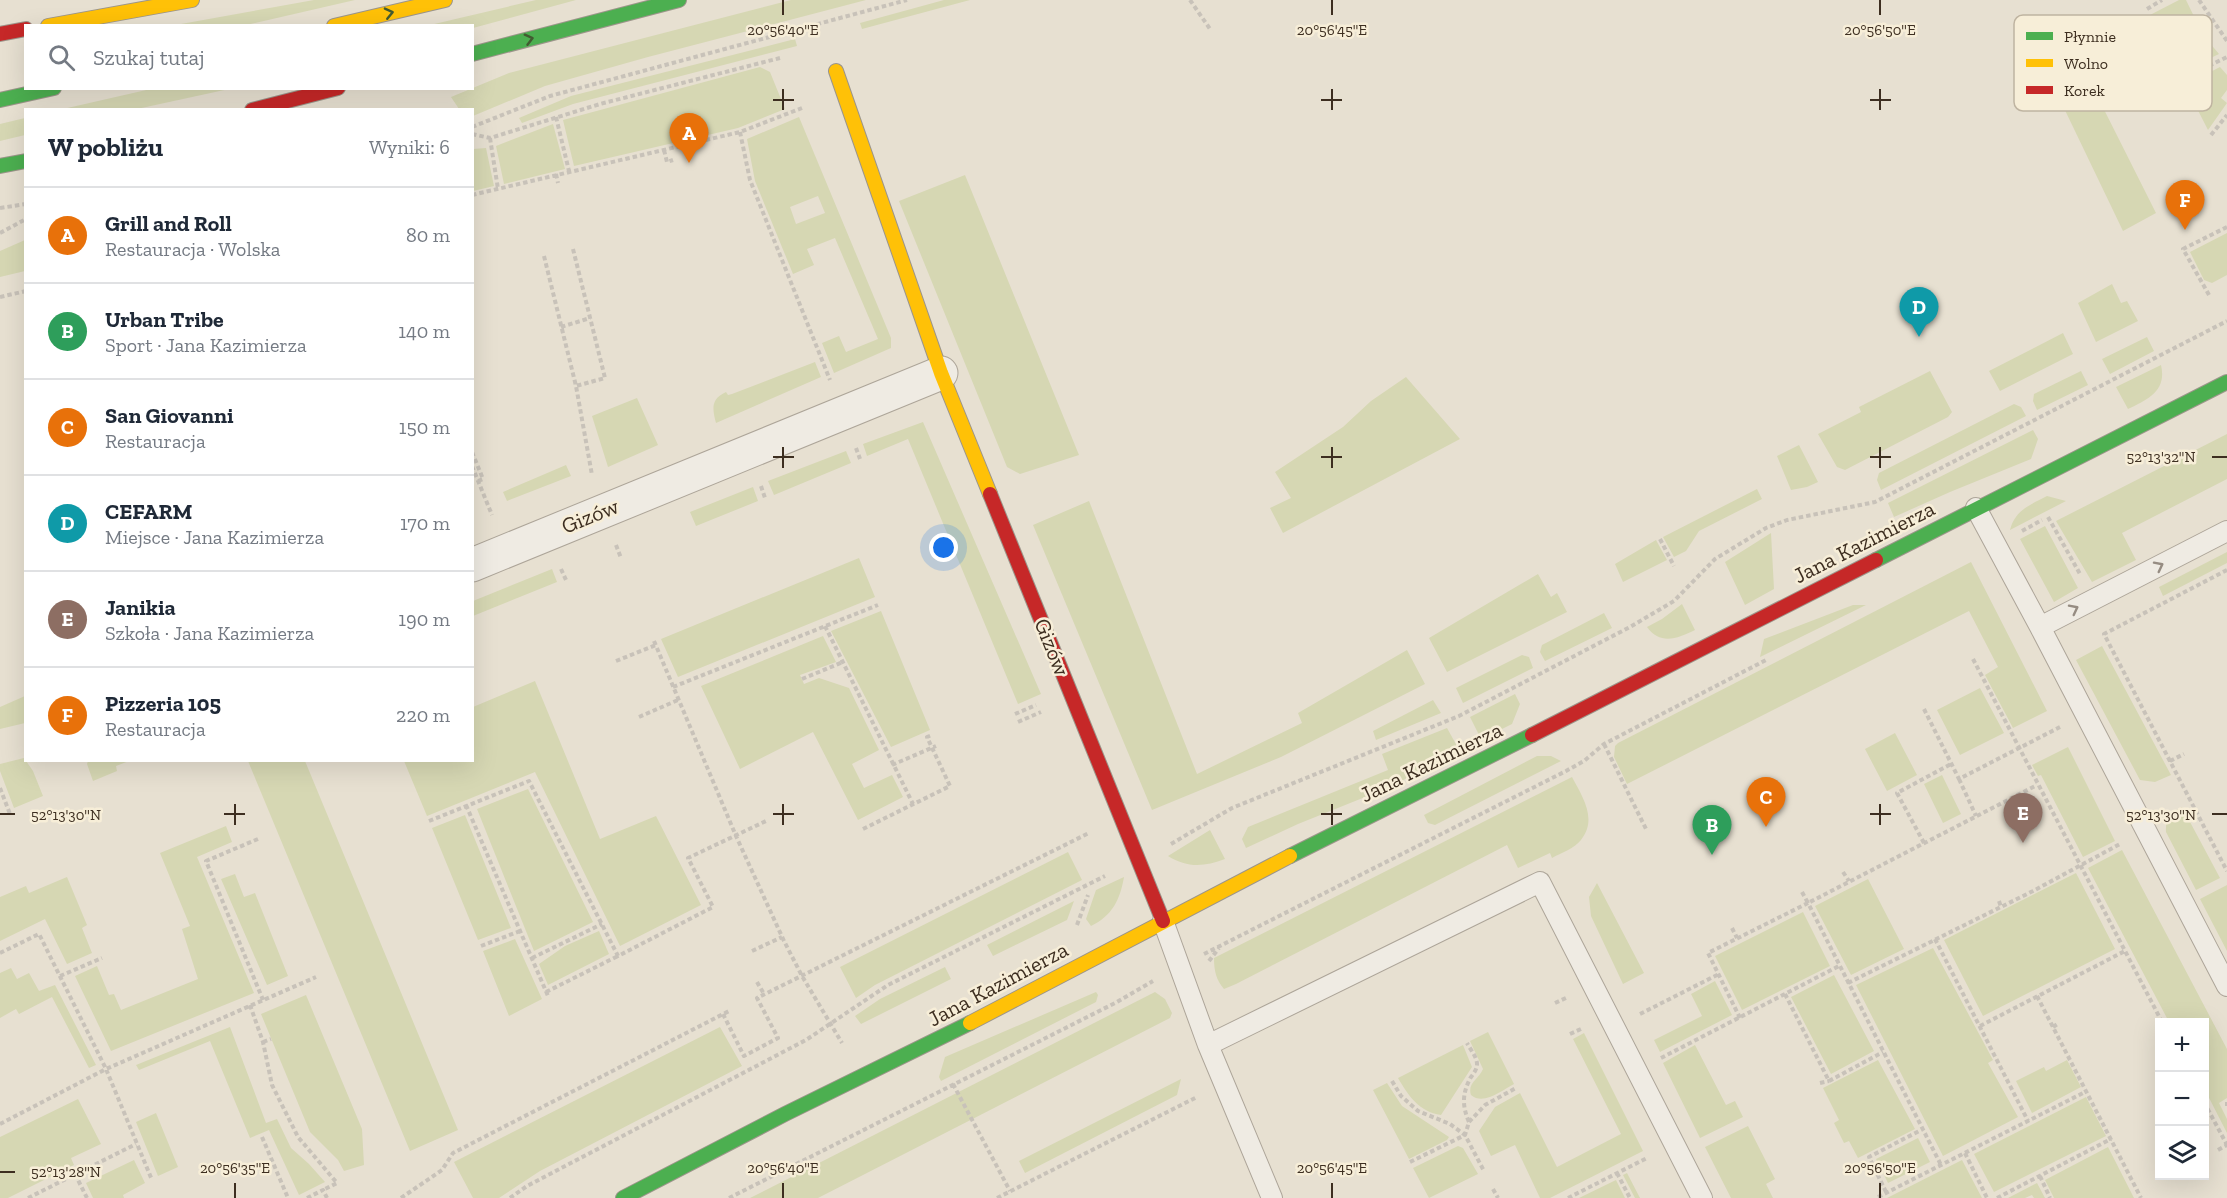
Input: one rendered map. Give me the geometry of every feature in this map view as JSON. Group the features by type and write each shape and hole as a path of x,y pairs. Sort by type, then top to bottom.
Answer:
{"street":[{"path":"97,21 112,0"},
{"path":"68,24 97,21 192,0"},
{"path":"343,24 445,0"},
{"path":"474,53 679,0"},
{"path":"85,6 97,21"},
{"path":"0,34 24,29"},
{"name":"Gizów","path":"836,71 941,373 1163,921"},
{"path":"0,100 45,90"},
{"path":"260,108 330,90"},
{"path":"0,166 24,161"},
{"name":"Gizów","path":"474,564 941,373"},
{"name":"Jana Kazimierza","path":"623,1198 786,1114 944,1037 1163,921 2227,382"}],"lane":[{"path":"1976,508 2227,986"},
{"path":"2040,627 2227,531"},
{"path":"1208,1045 1540,882 1702,1198"},
{"path":"1163,921 1208,1045 1272,1198"}],"path":[{"path":"474,126 550,96 907,0"},
{"path":"1190,0 1210,29"},
{"path":"2147,9 2162,0"},
{"path":"2199,0 2209,15"},
{"path":"2212,19 2227,41"},
{"path":"2212,64 2227,57"},
{"path":"474,134 490,138 600,104 780,58"},
{"path":"474,195 740,132 802,108"},
{"path":"2211,135 2227,115"},
{"path":"556,117 570,171"},
{"path":"740,132 750,180 830,380"},
{"path":"490,138 498,189"},
{"path":"664,150 667,162 673,160"},
{"path":"556,174 558,183"},
{"path":"526,182 527,191"},
{"path":"0,208 24,204"},
{"path":"0,233 24,220"},
{"path":"2209,295 2183,249 2227,227"},
{"path":"573,249 605,378 576,386"},
{"path":"544,256 576,386 592,475"},
{"path":"0,297 24,291"},
{"path":"561,327 590,318"},
{"path":"510,1198 527,1186 806,1040 888,985 1091,885 1138,858 1169,845 1232,808 1459,716 1544,672 1674,601 1715,559 1766,528 1787,520 1875,502 2227,321"},
{"path":"474,457 483,479 478,481"},
{"path":"474,471 492,515"},
{"path":"1660,538 1674,566"},
{"path":"2227,570 2104,634 2227,871"},
{"path":"673,687 878,605"},
{"path":"825,626 913,804"},
{"path":"616,661 655,643 736,836 782,937 802,976 842,1043"},
{"path":"729,1198 1117,1002 1268,920 1566,771 1584,761 1604,744 1771,658"},
{"path":"1973,659 2159,1018"},
{"path":"802,679 843,662"},
{"path":"639,717 678,700"},
{"path":"1014,714 1046,700"},
{"path":"1018,722 1050,708"},
{"path":"1923,709 1976,816"},
{"path":"1959,779 2061,726"},
{"path":"863,829 951,785 927,737 932,735"},
{"path":"1604,744 1646,829"},
{"path":"892,765 934,747"},
{"path":"2170,761 2184,754"},
{"path":"1923,843 1897,793 1951,764"},
{"path":"429,821 529,781 618,956"},
{"path":"1740,1018 1708,953 2037,785"},
{"path":"0,789 10,814"},
{"path":"466,805 547,994 713,907 688,858 766,821"},
{"path":"723,1014 744,1056 778,1038 758,998 764,994 1097,830"},
{"path":"258,839 206,861 263,1000"},
{"path":"1848,983 2001,907 2123,842"},
{"path":"1843,872 1849,881"},
{"path":"1802,892 1941,1165"},
{"path":"1077,925 1088,895"},
{"path":"1999,901 2001,907"},
{"path":"532,958 602,924"},
{"path":"1732,928 1737,939"},
{"path":"481,946 520,931"},
{"path":"0,954 39,934 105,1069 152,1180"},
{"path":"752,951 782,937"},
{"path":"1935,939 2028,1121"},
{"path":"1980,1026 2037,996 2072,981 2124,951"},
{"path":"60,976 102,958"},
{"path":"1656,1060 1839,966"},
{"path":"1634,1018 1719,974"},
{"path":"0,1124 105,1069 316,977"},
{"path":"758,982 764,994"},
{"path":"1785,994 1829,1081"},
{"path":"1555,1003 1569,996"},
{"path":"2037,996 2111,1139 2131,1171 2141,1198"},
{"path":"250,1005 263,1042 272,1085 298,1137 337,1184 306,1198"},
{"path":"401,1198 442,1170 453,1153 731,1010"},
{"path":"2054,1027 2059,1023"},
{"path":"1570,1034 1585,1027"},
{"path":"263,1042 271,1040"},
{"path":"1467,1043 1477,1063 1467,1084 1464,1099 1463,1108 1469,1122"},
{"path":"1820,1083 1829,1081 1883,1052"},
{"path":"1392,1081 1401,1096 1418,1112 1450,1124 1466,1135 1484,1171"},
{"path":"953,1084 1010,1191"},
{"path":"1466,1135 1469,1122 1485,1105 1516,1088"},
{"path":"1878,1197 2087,1091"},
{"path":"997,1198 1198,1096 1202,1106"},
{"path":"2209,1110 2227,1145 2218,1150"},
{"path":"1886,1192 1869,1157 1923,1130"},
{"path":"1410,1162 1466,1135"},
{"path":"262,1137 288,1198"},
{"path":"1997,1198 2111,1139"},
{"path":"30,1198 136,1144"},
{"path":"1965,1153 1987,1198"},
{"path":"1568,1198 1651,1156"},
{"path":"1617,1173 1630,1198"},
{"path":"75,1174 87,1198"},
{"path":"2040,1176 2050,1198"},
{"path":"1493,1189 1498,1198"},
{"path":"323,1190 327,1198"}],"green space":[{"path":"314,0 355,0 250,24 181,24"},
{"path":"536,0 576,0 474,28 474,24 434,24"},
{"path":"791,0 866,0 545,86 474,116 474,108 458,108 451,97 474,90 474,87 509,73"},
{"path":"944,0 970,0 862,29 860,23"},
{"path":"2179,0 2186,0 2193,15 2150,15"},
{"path":"795,39 797,46 573,104 522,123 519,118 571,96"},
{"path":"2212,46 2219,54 2212,57"},
{"path":"760,67 770,72 785,109 738,128 574,166 563,120"},
{"path":"2220,67 2227,75 2227,90 2221,98 2227,103 2208,130 2198,111 2212,111 2212,71"},
{"path":"146,90 224,90 142,108 67,108"},
{"path":"2065,111 2105,111 2156,213 2123,231"},
{"path":"799,117 891,338 891,348 834,373 822,343 839,336 846,352 878,339 835,238 807,249 814,265 793,274 755,181 747,139","holes":["818,196 825,213 796,224 790,207"]},
{"path":"24,118 24,135 0,141 0,124"},
{"path":"553,124 565,169 504,184 496,146"},
{"path":"486,148 494,186 474,191 474,149"},
{"path":"965,175 1079,455 1020,474 1007,467 899,201"},
{"path":"2227,233 2227,275 2212,283 2204,280 2190,252"},
{"path":"24,240 24,271 0,277 0,251"},
{"path":"2112,284 2121,303 2127,301 2138,321 2096,342 2078,303"},
{"path":"2063,333 2073,354 2000,391 1989,371"},
{"path":"2147,337 2154,351 2110,374 2102,359"},
{"path":"815,362 821,377 716,423 714,404 721,395 726,392 728,395 732,394"},
{"path":"2161,365 2162,374 2158,388 2149,398 2128,409 2116,387"},
{"path":"1930,371 1952,412 1948,417 1845,470 1837,467 1818,434 1861,412 1859,407"},
{"path":"2081,371 2088,385 2037,410 2033,401 2034,394"},
{"path":"1406,377 1460,439 1283,533 1270,508 1291,498 1275,472 1343,427 1371,401"},
{"path":"637,398 658,445 608,467 592,416"},
{"path":"2014,404 2021,407 2026,416 1881,490 1877,480 1879,473"},
{"path":"923,422 1041,694 1018,704 908,439 867,456 863,444"},
{"path":"2033,430 2038,439 2031,459 1894,517 1888,503"},
{"path":"2227,434 2227,479 2122,533 2136,560 2092,582 2056,521"},
{"path":"1799,445 1818,482 1791,490 1777,456"},
{"path":"846,451 851,463 774,495 768,481"},
{"path":"566,465 571,476 507,501 503,492"},
{"path":"753,487 758,501 696,526 690,512"},
{"path":"1757,489 1762,499 1699,531 1686,551 1674,557 1663,537"},
{"path":"2047,496 2066,501 2010,530 2019,513"},
{"path":"1089,501 1197,774 1302,723 1298,713 1407,650 1425,684 1281,757 1152,810 1033,525"},
{"path":"2045,526 2078,588 2054,602 2020,539"},
{"path":"1771,533 1774,589 1745,605 1725,562"},
{"path":"1656,540 1667,560 1623,582 1615,564"},
{"path":"2227,552 2227,563 2163,596 2159,587"},
{"path":"859,558 875,597 678,677 661,639"},
{"path":"1971,562 2047,711 2013,728 1985,675 1998,667 1969,611 1627,784 1614,757 1615,746 1618,743"},
{"path":"552,569 557,582 474,616 474,601"},
{"path":"1538,574 1551,597 1557,593 1567,612 1447,672 1429,638"},
{"path":"1682,604 1695,630 1669,639 1657,636 1647,627 1662,619"},
{"path":"1853,605 1866,605 1760,657 1764,639"},
{"path":"881,611 930,730 891,747 831,631"},
{"path":"1604,613 1612,628 1545,661 1540,652 1542,645"},
{"path":"823,636 836,662 800,675 804,684 819,678 849,688 879,750 852,764 864,788 892,775 903,797 858,820 813,732 740,769 701,686"},
{"path":"2102,646 2171,775 2155,782 2140,780 2076,660"},
{"path":"1522,655 1529,657 1533,668 1463,703 1456,688"},
{"path":"535,681 600,839 656,816 701,905 620,946 535,772 427,816 404,762 474,762 474,707"},
{"path":"1980,688 2004,733 1960,755 1937,710"},
{"path":"1515,694 1520,704 1512,724 1486,737 1479,735 1470,717"},
{"path":"24,696 24,723 0,729 0,707"},
{"path":"1433,700 1441,713 1376,740 1373,731"},
{"path":"1447,728 1457,746 1455,753 1390,787 1298,824 1246,848 1242,839 1248,827 1388,770 1382,754"},
{"path":"1895,733 1917,775 1887,791 1865,749"},
{"path":"2068,747 2115,841 2083,857 2041,775 2038,776 2032,765"},
{"path":"1537,756 1551,756 1561,761 1435,825 1428,823 1424,815"},
{"path":"24,758 24,762 27,762 33,771 43,796 14,808 0,771 0,764"},
{"path":"88,762 126,762 116,766 117,771 93,781"},
{"path":"248,762 305,762 458,1130 410,1151"},
{"path":"1942,775 1961,814 1943,823 1924,784"},
{"path":"1572,777 1587,808 1588,824 1581,840 1572,848 1552,858 1550,853 1518,868 1507,845 1236,984 1224,989 1219,982 1214,958"},
{"path":"528,789 593,922 534,951 477,809"},
{"path":"2182,807 2220,878 2196,890 2166,832 2170,816"},
{"path":"465,815 511,928 478,940 432,828"},
{"path":"226,826 232,842 197,857 254,993 111,1051 75,976 97,966 109,995 114,994 121,1010 198,979 182,929 190,926 160,853"},
{"path":"1210,830 1225,859 1210,864 1196,865 1182,863 1168,856"},
{"path":"2122,850 2227,1049 2227,1098 2219,1103 2227,1119 2227,1133 2209,1098 2209,1018 2167,1018 2088,868"},
{"path":"1068,852 1082,880 875,985 856,998 840,967"},
{"path":"2076,873 2115,949 1983,1016 1944,940"},
{"path":"235,874 244,897 255,893 288,976 267,985 221,879"},
{"path":"67,877 87,925 82,928 92,953 67,964 45,919 0,941 0,897 26,886 29,893"},
{"path":"1124,877 1120,893 1110,912 1091,926 1086,919 1096,890"},
{"path":"1868,879 1904,949 1851,975 1815,906"},
{"path":"1597,883 1644,973 1623,984 1591,916 1589,897"},
{"path":"2227,885 2227,951 2200,899"},
{"path":"1074,901 1067,920 993,956 987,945"},
{"path":"1803,912 1830,966 1742,1010 1715,956"},
{"path":"599,931 609,954 548,985 539,964 565,946"},
{"path":"515,939 542,999 509,1016 483,951"},
{"path":"1933,948 1993,1060 1988,1063 2018,1117 1943,1156 1856,985"},
{"path":"945,967 951,979 861,1024 855,1016 880,999"},
{"path":"11,968 17,979 29,973 39,991 55,985 96,1065 89,1068 52,997 19,1014 16,1009 0,1018 0,973"},
{"path":"1834,975 1874,1051 1831,1074 1791,997"},
{"path":"1715,981 1732,1015 1660,1052 1654,1040 1702,1016 1691,994"},
{"path":"1096,992 1098,995 1096,1002 941,1081 939,1077 945,1057"},
{"path":"1155,992 1165,999 1172,1013 1170,1018 818,1198 750,1198"},
{"path":"306,995 362,1129 364,1165 344,1171 338,1160 310,1132 261,1014"},
{"path":"230,1027 266,1123 277,1119 291,1148 325,1182 299,1195 269,1130 250,1138 210,1041 139,1070 136,1065"},
{"path":"720,1027 742,1066 540,1171 499,1198 473,1198 454,1162"},
{"path":"1488,1032 1514,1084 1493,1096 1482,1099 1471,1095 1470,1091 1472,1084 1483,1069 1470,1041"},
{"path":"1584,1033 1643,1151 1550,1198 1540,1198 1515,1145 1491,1156 1479,1131 1495,1107 1520,1093 1557,1167 1621,1134 1573,1039"},
{"path":"1463,1045 1472,1067 1441,1115 1426,1110 1410,1096 1398,1078"},
{"path":"1695,1045 1726,1105 1735,1101 1743,1117 1700,1138 1663,1063"},
{"path":"1878,1060 1915,1129 1858,1158 1849,1141 1844,1143 1834,1123 1839,1120 1823,1088"},
{"path":"2067,1060 2081,1087 2032,1113 2016,1081 2044,1067 2046,1071"},
{"path":"1181,1079 1177,1095 1025,1173 1019,1161"},
{"path":"1387,1083 1402,1106 1449,1137 1447,1140 1409,1159 1373,1090"},
{"path":"2086,1097 2106,1136 1994,1192 1974,1154"},
{"path":"78,1099 101,1144 71,1158 74,1165 8,1198 0,1198 0,1137"},
{"path":"156,1113 178,1167 158,1176 136,1122"},
{"path":"1748,1126 1775,1179 1766,1184 1773,1198 1731,1198 1705,1147"},
{"path":"1918,1138 1930,1162 1888,1183 1876,1159"},
{"path":"1458,1146 1463,1148 1478,1174 1429,1198 1413,1168"},
{"path":"2108,1147 2134,1198 2054,1198 2045,1180"},
{"path":"134,1160 145,1183 123,1195 124,1198 93,1198 86,1183"},
{"path":"1962,1160 1982,1198 1887,1198"},
{"path":"1627,1173 1640,1198 1635,1198 1623,1175"},
{"path":"1616,1180 1625,1198 1579,1198"},
{"path":"2037,1183 2045,1198 2034,1198 2032,1195 2025,1198 2008,1198"}],"traffic: fast":[{"path":"474,53 679,0"},
{"path":"0,100 45,90"},
{"path":"0,166 24,161"},
{"path":"1876,560 2227,382"},
{"path":"1290,856 1532,735"},
{"path":"623,1198 785,1114 970,1023"}],"traffic: slow":[{"path":"59,24 192,0"},
{"path":"343,24 445,0"},
{"path":"836,71 941,373 990,494"},
{"path":"970,1023 1290,856"}],"traffic: jam":[{"path":"0,34 24,29"},
{"path":"260,108 330,90"},
{"path":"990,494 1163,921"},
{"path":"1532,735 1876,560"}],"place":[{"name":"Grill and Roll","path":"689,163"},
{"name":"Pizzeria 105","path":"2185,230"},
{"name":"CEFARM","path":"1919,337"},
{"name":"San Giovanni","path":"1766,827"},
{"name":"Janikia","path":"2023,843"},
{"name":"Urban Tribe","path":"1712,855"}]}
